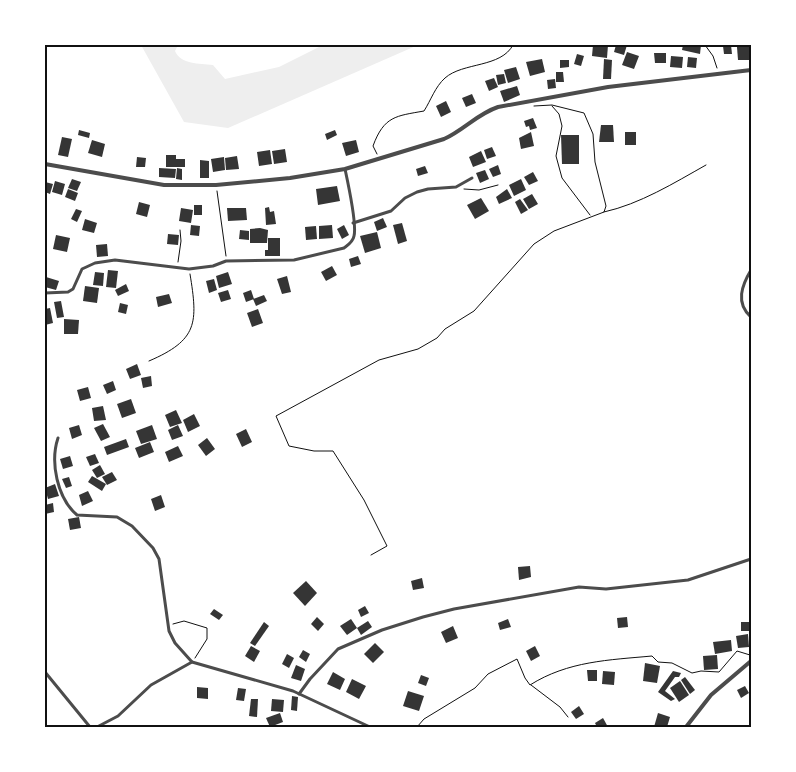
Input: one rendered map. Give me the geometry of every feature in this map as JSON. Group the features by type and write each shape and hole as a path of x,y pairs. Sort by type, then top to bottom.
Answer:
{"street":[{"path":"45,164 164,185 216,185 282,179 345,169 444,139 458,133 485,111 608,87 751,70"},
{"path":"45,293 68,292 73,289 82,269 95,263 115,260 189,269 213,266 226,261 294,260 344,248 354,236 345,169"},
{"path":"353,223 391,211 405,198 417,192 428,189 456,187 472,178"},
{"path":"751,270 740,293 743,308 751,317"},
{"path":"58,438 54,453 55,471 64,497 72,510 84,517 111,515 117,517 137,531 153,548 159,559 170,631 175,643 192,662 299,694 370,727"},
{"path":"299,694 332,653 338,649 382,630 423,617 479,604 579,587 606,589 688,580 751,559"},
{"path":"686,727 710,695 751,661"},
{"path":"97,727 118,716 151,685 192,662"},
{"path":"45,672 90,727"}],"path":[{"path":"379,160 373,146 384,124 406,112 424,111 445,77 464,68 498,58 513,45"},
{"path":"705,45 713,56 719,74"},
{"path":"519,105 552,105 584,113 593,134 595,162 606,206 604,212"},
{"path":"552,105 559,114 562,126 556,156 562,178 590,216"},
{"path":"371,555 387,546 364,500 333,451 314,452 289,446 276,416 379,360 418,349 437,338 445,329 474,311 534,244 554,231 590,216 623,207 669,187 706,165"},
{"path":"216,185 226,261"},
{"path":"456,187 478,190 498,185"},
{"path":"172,268 178,261 177,256 181,241 180,230"},
{"path":"149,361 176,348 188,336 193,326 194,299 189,269"},
{"path":"170,631 173,624 184,620 207,628 206,639 201,651 192,662"},
{"path":"530,685 554,671 586,663 652,656 658,662 672,663 692,673 702,671 719,672 738,651 751,656"},
{"path":"417,727 424,719 475,688 488,674 517,659 530,685 568,717"}],"shaded area":[{"path":"141,45 178,45 175,51 182,59 213,65 225,79 279,67 323,45 418,45 228,128 184,122"}],"building":[{"path":"593,45 608,45 607,58 592,56"},
{"path":"616,45 627,45 624,55 614,52"},
{"path":"683,45 701,45 700,54 682,50"},
{"path":"731,45 732,54 724,54 723,46"},
{"path":"751,46 751,60 738,60 737,47"},
{"path":"627,52 639,56 634,69 622,65"},
{"path":"654,53 666,53 666,63 655,63"},
{"path":"577,54 584,56 581,66 574,64"},
{"path":"671,56 683,57 682,68 670,67"},
{"path":"688,57 697,58 696,68 687,67"},
{"path":"542,59 545,72 530,76 526,62"},
{"path":"604,59 612,60 611,79 603,79"},
{"path":"560,60 569,60 569,67 560,68"},
{"path":"516,67 520,79 508,83 504,70"},
{"path":"556,72 563,72 564,82 556,82"},
{"path":"504,74 506,83 498,85 496,75"},
{"path":"494,78 498,87 489,91 485,81"},
{"path":"555,79 556,88 548,89 547,80"},
{"path":"517,86 520,95 504,102 500,91"},
{"path":"472,94 476,103 466,107 462,98"},
{"path":"446,101 451,112 441,117 436,106"},
{"path":"533,118 537,128 530,130 529,126 526,127 524,121"},
{"path":"601,125 613,125 614,142 599,142"},
{"path":"79,130 90,133 89,138 78,135"},
{"path":"335,130 337,135 327,140 325,134"},
{"path":"531,132 534,146 521,149 519,138"},
{"path":"625,132 636,132 636,145 625,145"},
{"path":"561,135 579,135 579,164 562,164"},
{"path":"62,137 72,139 68,157 58,155"},
{"path":"92,140 105,144 102,157 88,153"},
{"path":"356,140 359,152 346,156 342,143"},
{"path":"492,147 496,156 487,159 484,150"},
{"path":"285,149 287,162 274,164 272,151"},
{"path":"270,150 272,164 259,166 257,152"},
{"path":"481,151 486,162 473,167 469,157"},
{"path":"166,155 176,155 176,159 185,159 185,167 166,167"},
{"path":"237,156 239,169 226,170 225,158"},
{"path":"137,157 146,158 145,167 136,167"},
{"path":"224,157 225,170 213,172 211,159"},
{"path":"200,160 209,161 209,178 200,178"},
{"path":"498,165 501,174 493,177 489,169"},
{"path":"425,166 428,173 418,176 416,169"},
{"path":"159,168 176,169 175,178 159,177"},
{"path":"177,168 182,169 182,180 176,179"},
{"path":"485,170 489,179 480,183 476,173"},
{"path":"533,172 538,181 529,185 524,177"},
{"path":"72,179 81,182 77,191 68,188"},
{"path":"521,179 526,190 514,196 509,185"},
{"path":"55,181 65,184 62,195 52,192"},
{"path":"45,182 53,184 50,194 45,192"},
{"path":"337,186 340,201 318,205 316,189"},
{"path":"68,189 78,193 75,201 65,197"},
{"path":"507,189 512,198 499,204 496,197"},
{"path":"532,194 538,204 529,209 523,199"},
{"path":"481,198 489,211 475,219 467,205"},
{"path":"520,199 528,210 521,214 515,202"},
{"path":"139,202 150,205 147,217 136,214"},
{"path":"194,205 202,205 202,215 194,215"},
{"path":"269,207 270,212 274,211 276,224 266,225 265,208"},
{"path":"181,208 193,210 191,223 179,221"},
{"path":"227,208 246,208 247,220 228,221"},
{"path":"76,209 82,211 77,222 71,219"},
{"path":"383,218 387,227 377,231 374,222"},
{"path":"85,219 97,223 94,233 82,230"},
{"path":"402,223 407,241 398,244 393,225"},
{"path":"191,225 200,226 199,236 190,235"},
{"path":"332,225 333,238 319,239 319,226"},
{"path":"344,225 349,235 342,239 337,229"},
{"path":"316,226 317,239 306,240 305,227"},
{"path":"260,228 268,230 267,243 250,243 250,229"},
{"path":"240,230 249,231 249,240 239,239"},
{"path":"377,232 381,248 365,253 360,236"},
{"path":"168,234 179,235 178,245 167,244"},
{"path":"56,235 70,238 67,252 53,249"},
{"path":"268,238 280,238 280,256 265,256 265,250 268,250"},
{"path":"107,244 108,256 97,257 96,245"},
{"path":"358,256 361,264 351,267 349,259"},
{"path":"332,266 337,275 326,281 321,272"},
{"path":"108,270 118,271 116,288 106,287"},
{"path":"95,272 104,273 103,286 93,285"},
{"path":"228,272 232,284 219,288 216,276"},
{"path":"287,276 291,292 282,294 277,279"},
{"path":"46,277 59,281 56,290 45,287"},
{"path":"214,279 217,290 209,293 206,281"},
{"path":"126,284 129,291 118,296 115,290"},
{"path":"85,286 99,288 97,303 83,301"},
{"path":"228,290 231,299 221,302 218,293"},
{"path":"251,290 254,299 246,302 243,293"},
{"path":"169,294 172,303 158,307 156,297"},
{"path":"264,295 267,301 256,306 253,299"},
{"path":"61,301 64,317 57,318 54,302"},
{"path":"120,303 128,305 126,314 118,312"},
{"path":"50,308 53,323 45,325 45,309"},
{"path":"258,309 263,323 252,327 247,313"},
{"path":"64,319 79,320 78,334 64,334"},
{"path":"137,364 141,375 130,379 126,369"},
{"path":"151,376 152,386 143,388 141,378"},
{"path":"113,381 116,390 107,394 103,385"},
{"path":"88,387 91,398 80,401 77,390"},
{"path":"131,399 136,413 122,418 117,404"},
{"path":"103,406 106,420 94,421 92,408"},
{"path":"176,410 182,423 170,427 165,415"},
{"path":"194,414 200,426 188,432 183,420"},
{"path":"103,424 110,437 101,441 94,428"},
{"path":"79,425 82,435 72,439 69,428"},
{"path":"152,425 157,439 141,444 136,431"},
{"path":"178,425 183,436 172,440 168,430"},
{"path":"246,429 252,442 242,447 236,434"},
{"path":"207,438 215,449 206,456 198,445"},
{"path":"126,439 129,447 107,455 104,447"},
{"path":"150,442 154,452 139,458 135,448"},
{"path":"178,446 183,456 169,462 165,452"},
{"path":"95,454 99,463 90,466 86,457"},
{"path":"70,456 73,466 63,469 60,459"},
{"path":"100,465 105,474 97,478 92,470"},
{"path":"112,472 117,480 107,485 102,477"},
{"path":"92,476 106,484 102,491 88,482"},
{"path":"69,477 72,486 66,488 62,479"},
{"path":"55,484 59,496 48,499 45,488"},
{"path":"88,491 93,501 82,506 79,495"},
{"path":"161,495 165,507 155,511 151,499"},
{"path":"53,503 54,512 45,514 45,505"},
{"path":"79,517 81,528 70,530 68,519"},
{"path":"530,566 531,577 519,580 518,567"},
{"path":"422,578 424,588 413,590 411,581"},
{"path":"306,581 317,593 305,606 293,593"},
{"path":"365,606 369,613 361,617 358,610"},
{"path":"214,609 223,615 219,620 210,614"},
{"path":"317,617 324,624 318,631 311,624"},
{"path":"627,617 628,627 618,628 617,618"},
{"path":"351,619 357,628 347,635 340,626"},
{"path":"508,619 511,627 500,630 498,623"},
{"path":"368,621 372,627 361,635 357,628"},
{"path":"264,622 269,626 255,646 250,643"},
{"path":"741,622 749,622 749,631 741,631"},
{"path":"453,626 458,638 446,643 441,632"},
{"path":"748,634 749,647 738,648 736,636"},
{"path":"731,640 732,651 715,654 713,642"},
{"path":"375,643 384,652 373,663 364,654"},
{"path":"251,646 260,651 254,662 245,656"},
{"path":"535,646 540,656 531,661 526,651"},
{"path":"303,650 310,654 306,662 299,657"},
{"path":"287,654 294,658 289,668 282,664"},
{"path":"717,655 718,669 704,670 703,656"},
{"path":"645,663 660,666 657,683 643,681"},
{"path":"296,665 305,669 301,681 291,678"},
{"path":"587,670 597,670 597,681 588,681"},
{"path":"603,671 615,672 614,685 602,684"},
{"path":"673,671 681,673 679,677 675,677 665,691 675,699 671,701 658,692"},
{"path":"333,672 345,679 340,690 327,684"},
{"path":"421,675 429,678 426,686 418,683"},
{"path":"685,677 695,690 690,694 681,680"},
{"path":"352,679 366,686 359,699 346,692"},
{"path":"680,681 689,695 679,702 670,688"},
{"path":"745,686 749,693 741,698 737,690"},
{"path":"197,687 208,688 208,699 197,698"},
{"path":"238,688 246,689 244,701 236,700"},
{"path":"408,691 424,696 419,711 403,706"},
{"path":"292,696 298,697 297,711 291,710"},
{"path":"251,699 258,699 257,717 249,716"},
{"path":"272,699 284,700 283,712 271,711"},
{"path":"579,706 584,714 576,719 571,712"},
{"path":"280,713 283,722 270,727 266,718"},
{"path":"658,713 670,717 667,727 654,727"},
{"path":"603,718 608,727 597,727 595,723"}]}
